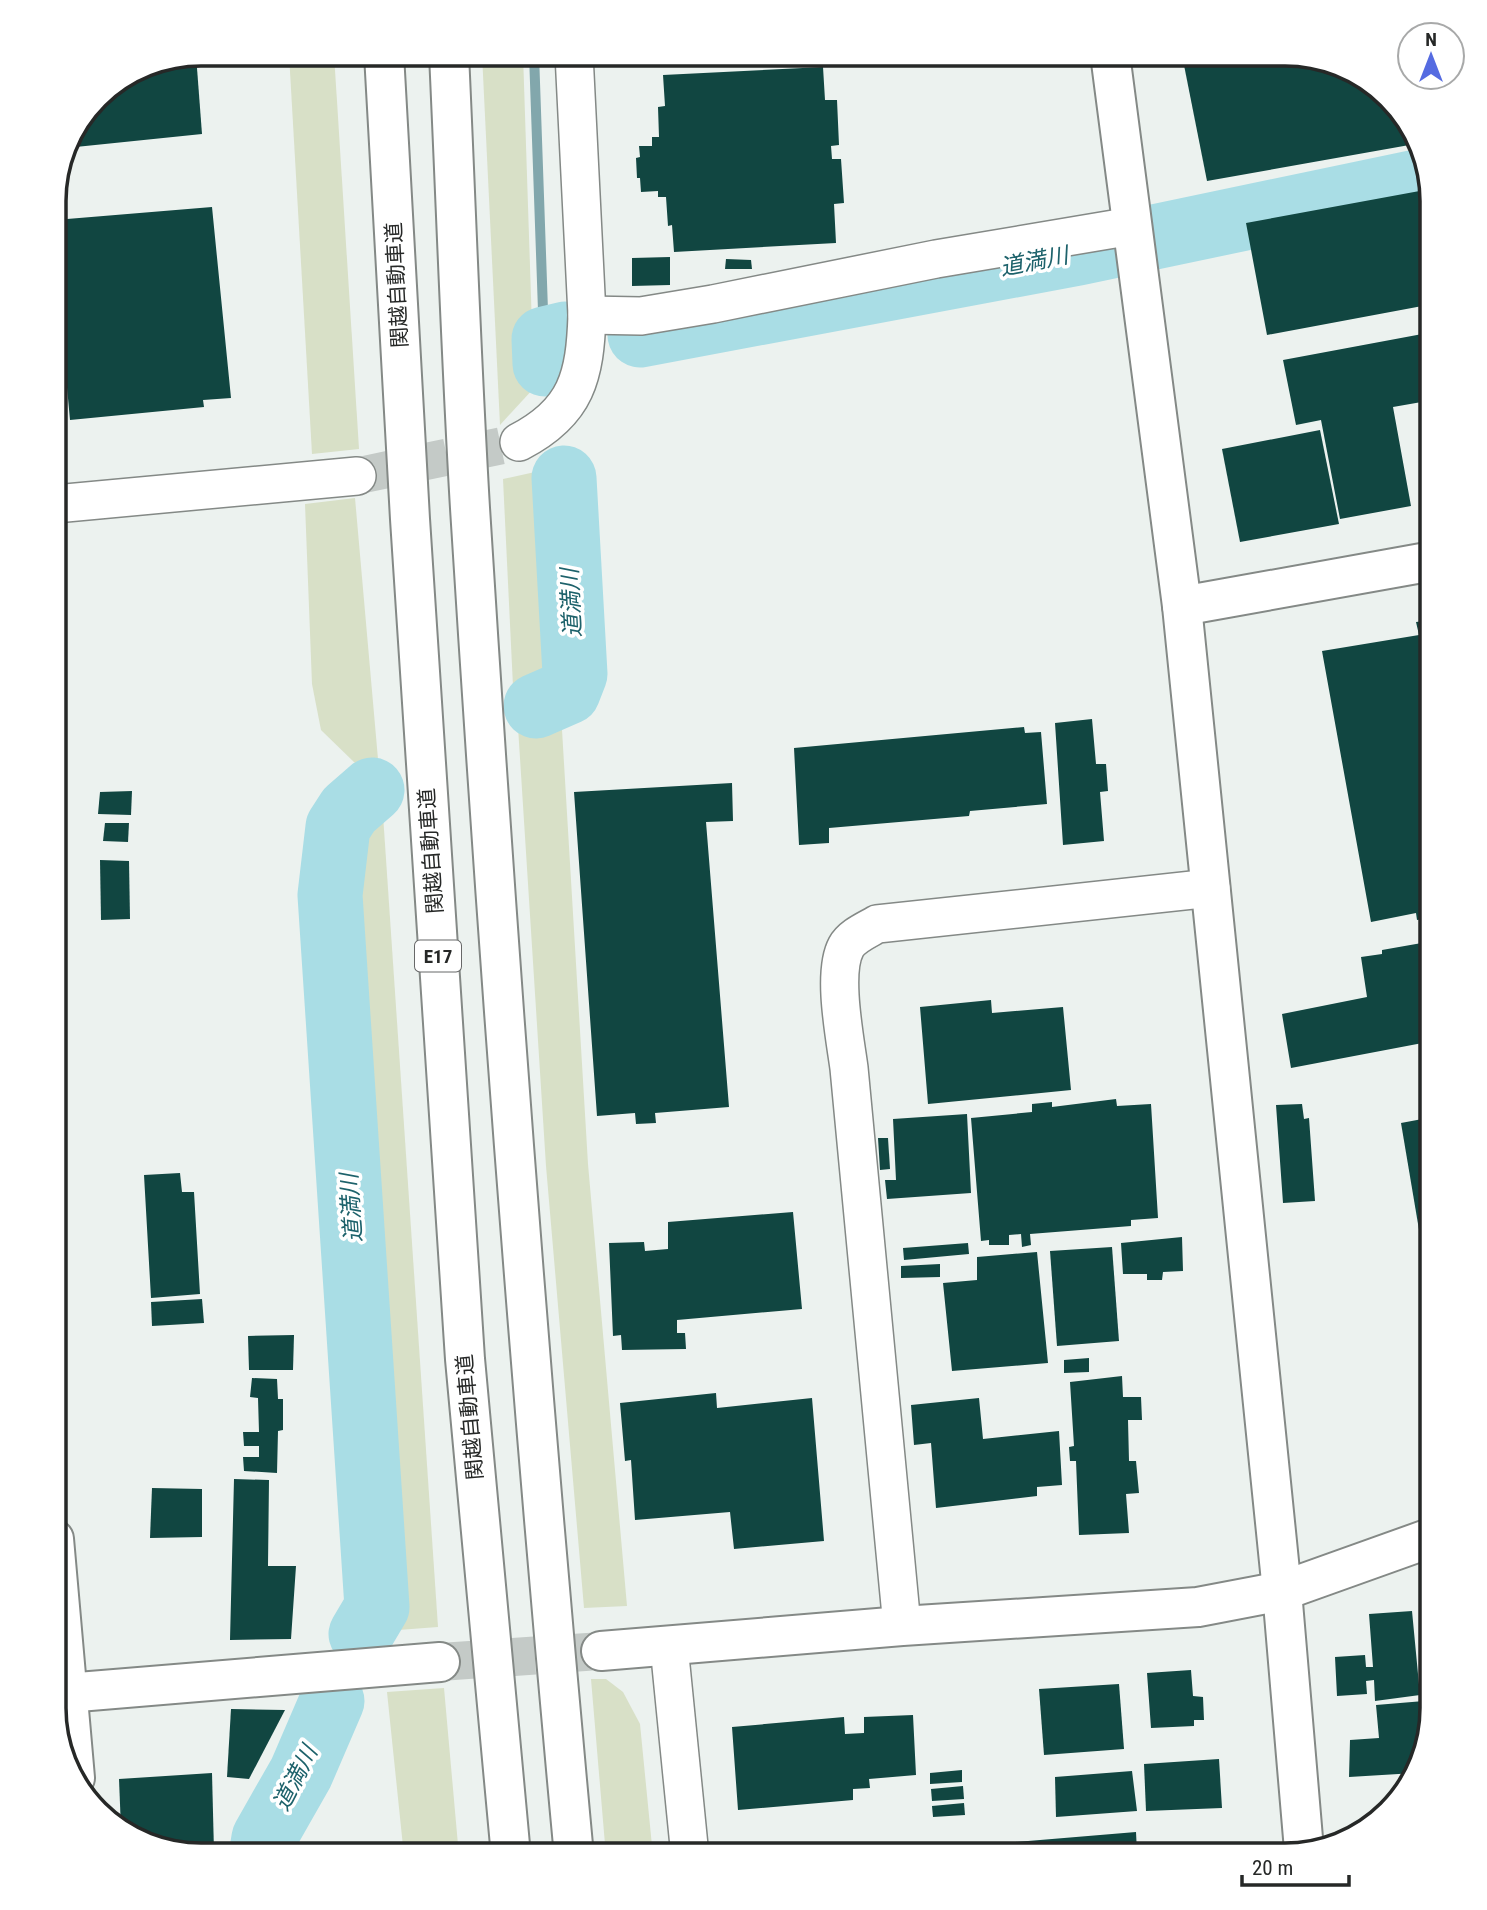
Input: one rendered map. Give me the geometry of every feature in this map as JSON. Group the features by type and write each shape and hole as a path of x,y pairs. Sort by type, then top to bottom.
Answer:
{"main road":[{"name":"関越自動車道","path":"385,67 413,573 465,1359 510,1843"},
{"path":"450,67 470,503 497,901 527,1324 572,1843"},
{"path":"1112,67 1182,606 1282,1591 1303,1842"},
{"path":"1182,606 1420,563"},
{"path":"601,1651 902,1626 1198,1606 1282,1591 1420,1542"},
{"path":"66,1693 440,1662"}],"street":[{"path":"519,442 541,431 563,411 582,371 587,314 575,67"},
{"path":"587,314 641,316 936,259 1132,226"},
{"path":"67,503 357,476"},
{"path":"902,1626 840,996 841,963 847,945 877,924 1211,888"},
{"path":"669,1646 689,1843"}],"green space":[{"path":"290,67 335,67 359,449 312,454"},
{"path":"483,67 523,67 534,388 500,425"},
{"path":"544,470 555,686 514,707 503,479"},
{"path":"355,498 378,759 356,764 321,730 312,684 305,504"},
{"path":"561,713 588,1164 627,1606 584,1608 546,1166 518,727 541,723"},
{"path":"382,800 438,1627 385,1631 336,894 347,827 359,811"},
{"path":"591,1679 606,1679 623,1692 640,1724 652,1843 605,1843"},
{"path":"444,1688 458,1843 403,1843 387,1692"}],"building":[{"path":"193,67 197,67 202,134 78,147 100,113 127,89 167,71"},
{"path":"823,67 825,100 837,100 839,145 831,146 832,159 841,159 844,203 834,204 836,243 674,252 672,225 668,226 666,197 658,197 658,191 641,192 640,178 637,178 636,158 640,157 639,146 652,146 652,137 659,137 658,107 665,106 663,75"},
{"path":"1184,67 1294,67 1320,71 1368,94 1393,119 1408,145 1207,181"},
{"path":"1420,191 1420,306 1267,335 1246,223"},
{"path":"212,207 231,398 203,400 204,407 70,420 67,386 67,219"},
{"path":"670,257 670,285 632,286 632,258"},
{"path":"726,259 751,260 752,269 725,269"},
{"path":"1420,334 1420,402 1393,407 1411,506 1340,519 1321,420 1296,425 1283,360"},
{"path":"1320,430 1339,524 1240,542 1222,449"},
{"path":"1416,622 1420,622 1420,919 1417,920 1416,913 1371,922 1322,651 1419,635"},
{"path":"1092,719 1096,764 1106,764 1108,791 1100,792 1104,841 1063,845 1055,723"},
{"path":"1024,727 1025,733 1041,732 1047,804 970,811 969,816 829,828 829,843 799,845 794,748"},
{"path":"732,783 733,821 706,822 729,1107 655,1113 656,1123 636,1124 635,1113 597,1116 574,792"},
{"path":"132,791 131,815 98,814 100,792"},
{"path":"105,823 129,823 128,842 103,841"},
{"path":"100,860 129,861 130,919 101,920"},
{"path":"1420,943 1420,1043 1291,1068 1282,1014 1367,997 1361,957 1382,954 1382,950"},
{"path":"991,1000 992,1013 1063,1007 1071,1090 928,1104 920,1007"},
{"path":"1116,1099 1117,1106 1151,1104 1158,1218 1131,1220 1131,1226 1030,1234 1031,1245 1022,1247 1021,1234 1009,1235 1009,1245 989,1245 989,1240 981,1241 971,1118 1032,1112 1032,1104 1052,1102 1052,1107"},
{"path":"1302,1104 1304,1119 1309,1118 1315,1201 1283,1203 1276,1105"},
{"path":"967,1114 971,1193 887,1199 885,1180 896,1180 893,1119"},
{"path":"1420,1119 1420,1236 1401,1123"},
{"path":"878,1138 888,1138 890,1169 880,1170"},
{"path":"180,1173 182,1192 194,1192 200,1294 151,1298 144,1175"},
{"path":"793,1212 802,1309 677,1320 677,1333 685,1333 686,1349 622,1350 621,1335 613,1336 609,1243 644,1242 645,1251 668,1249 668,1222"},
{"path":"1182,1237 1183,1271 1163,1272 1162,1280 1147,1280 1147,1274 1123,1274 1121,1243"},
{"path":"968,1243 969,1254 904,1260 903,1248"},
{"path":"1112,1247 1119,1341 1057,1346 1050,1251"},
{"path":"1037,1252 1048,1363 952,1371 943,1283 977,1280 977,1257"},
{"path":"940,1264 940,1277 901,1278 901,1266"},
{"path":"202,1299 204,1323 152,1326 151,1302"},
{"path":"294,1335 293,1370 249,1370 248,1336"},
{"path":"1089,1358 1089,1372 1064,1373 1064,1360"},
{"path":"1122,1376 1123,1397 1141,1397 1142,1420 1128,1420 1129,1461 1136,1461 1139,1493 1126,1494 1129,1533 1079,1535 1076,1461 1070,1461 1069,1447 1074,1446 1070,1382"},
{"path":"252,1378 277,1379 278,1399 283,1399 283,1430 278,1431 277,1473 244,1471 243,1457 259,1457 259,1446 244,1446 243,1432 259,1432 258,1398 250,1397"},
{"path":"716,1393 717,1408 812,1398 824,1541 734,1549 730,1512 635,1520 631,1460 625,1461 620,1403"},
{"path":"979,1398 983,1439 1059,1431 1062,1485 1037,1487 1037,1496 936,1508 931,1443 914,1445 911,1405"},
{"path":"234,1479 269,1480 268,1566 296,1566 291,1639 230,1640"},
{"path":"152,1488 202,1489 202,1537 150,1538"},
{"path":"1412,1611 1420,1695 1375,1701 1374,1680 1366,1681 1367,1694 1337,1696 1335,1657 1365,1655 1366,1667 1373,1667 1369,1614"},
{"path":"1191,1670 1193,1696 1203,1697 1204,1720 1194,1720 1194,1726 1151,1728 1147,1673"},
{"path":"1119,1684 1124,1749 1044,1755 1039,1689"},
{"path":"1420,1701 1419,1726 1410,1760 1403,1774 1349,1777 1350,1740 1379,1738 1376,1705"},
{"path":"231,1709 285,1710 249,1779 227,1777"},
{"path":"913,1715 916,1775 869,1779 870,1788 853,1789 853,1800 738,1810 732,1727 844,1717 845,1734 864,1733 864,1717"},
{"path":"1219,1759 1222,1808 1146,1811 1144,1764"},
{"path":"962,1770 962,1782 930,1784 930,1773"},
{"path":"1132,1771 1137,1811 1056,1817 1055,1777"},
{"path":"212,1773 214,1843 175,1841 142,1830 127,1821 120,1816 119,1779"},
{"path":"963,1786 964,1799 932,1801 931,1789"},
{"path":"964,1803 965,1815 933,1817 932,1806"},
{"path":"1136,1832 1137,1843 1004,1843"}],"waterway":[{"path":"534,67 544,339"},
{"name":"道満川","path":"640,335 1078,253 1419,182"},
{"name":"道満川","path":"545,364 544,339 565,334"},
{"name":"道満川","path":"536,706 568,692 575,674 564,478"},
{"name":"道満川","path":"361,1634 377,1607 330,895 338,827 349,810 372,790"},
{"name":"道満川","path":"263,1843 301,1773 332,1701"}],"tunnel":[{"path":"357,476 519,442"},
{"path":"440,1662 601,1651"}]}
